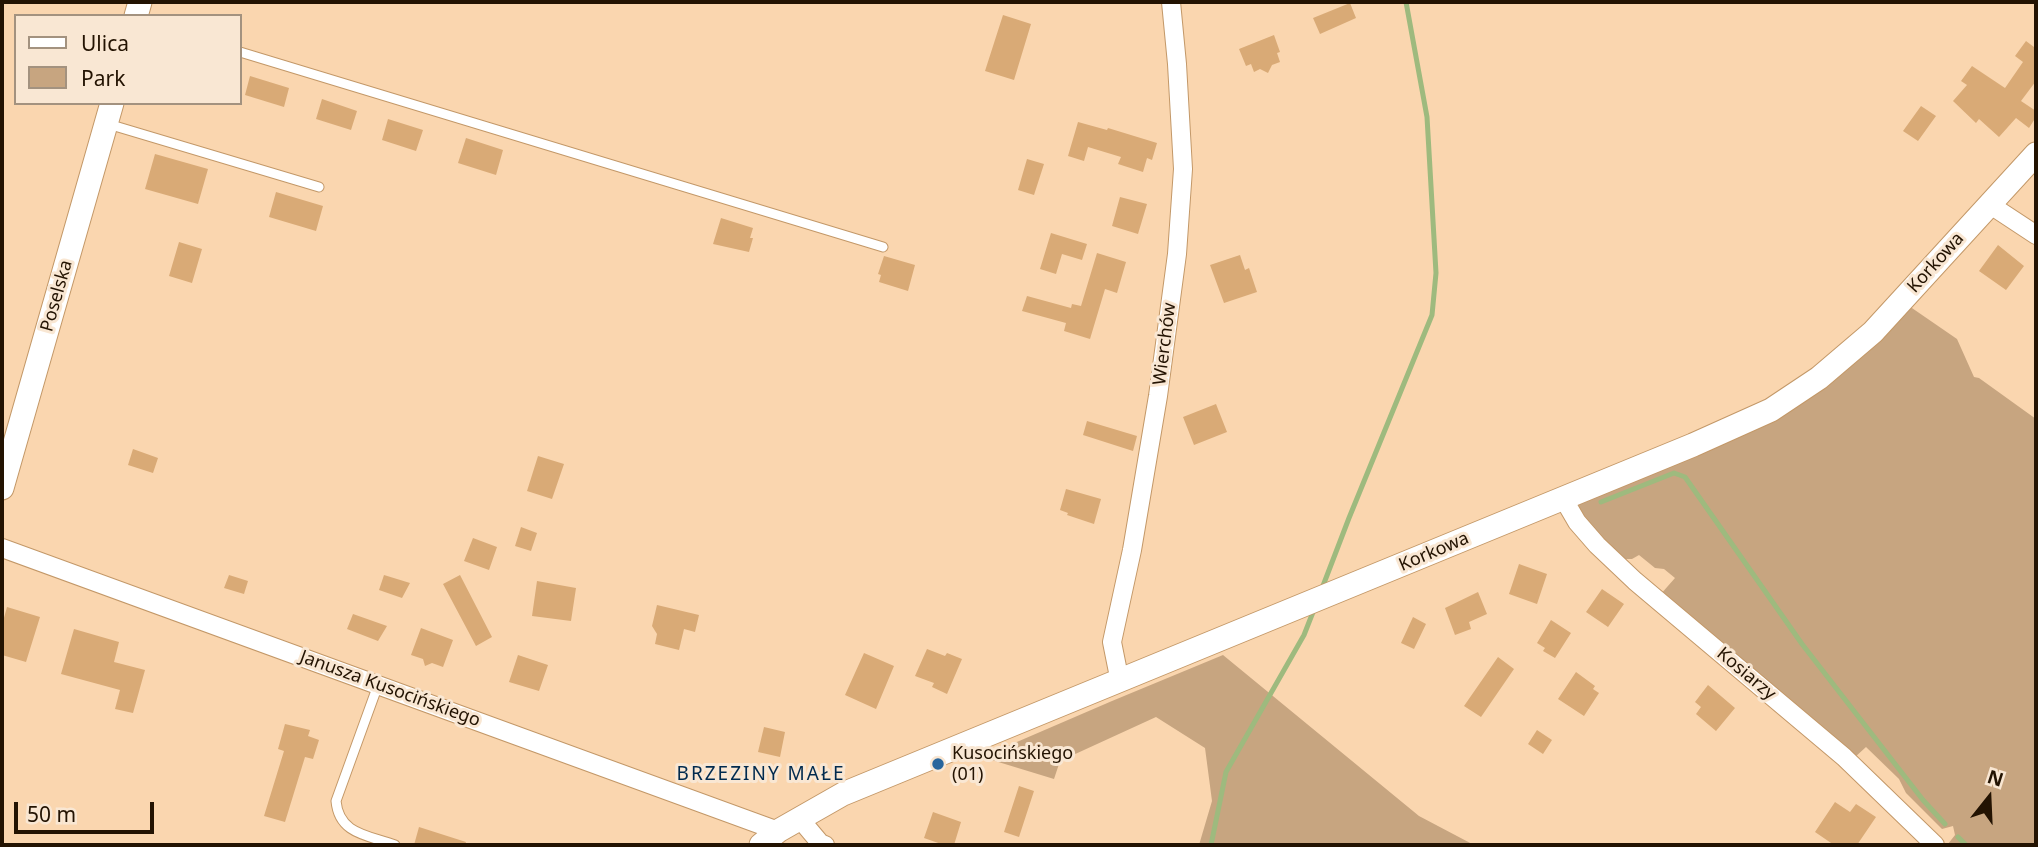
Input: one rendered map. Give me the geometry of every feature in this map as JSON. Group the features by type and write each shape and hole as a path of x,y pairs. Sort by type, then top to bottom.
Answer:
{"street":[{"name":"Wierchów","path":"1120,682 1112,642 1132,550 1158,396 1177,254 1183,169 1171,2"},
{"name":"Poselska","path":"2,488 109,113"},
{"name":"Korkowa","path":"769,838 843,794 1304,606 1771,410 1819,378 1873,332 2036,154"},
{"path":"1989,204 2036,235"},
{"name":"Kosiarzy","path":"1563,498 1577,522 1635,581 1844,757 1936,845"},
{"name":"Janusza Kusocińskiego","path":"2,548 378,685 769,838"},
{"path":"800,819 821,844 825,845"}],"lane":[{"path":"242,53 883,247"},
{"path":"109,113 319,187"},
{"path":"378,685 336,801 337,815 347,828 394,845"}],"green space":[{"path":"1909,306 1957,339 1974,377 2036,419 2036,845 1948,844 1955,835 1953,826 1942,829 1906,793 1899,779 1866,747 1854,758 1660,595 1675,578 1664,569 1655,568 1639,555 1624,559 1583,520 1578,503 1683,459"},
{"path":"1223,655 1419,816 1474,845 1199,845 1212,801 1205,748 1156,717 1060,761 1054,779 982,757"}],"building":[{"path":"1350,3 1356,18 1320,34 1313,18"},
{"path":"1003,15 1031,24 1014,80 985,71"},
{"path":"1274,35 1280,52 1277,53 1280,62 1272,65 1268,73 1260,69 1254,72 1251,64 1246,66 1239,49"},
{"path":"2026,41 2034,47 2036,44 2036,81 2021,101 2036,111 2036,117 2029,128 2016,118 1999,137 1979,119 1976,123 1953,101 1967,85 1961,81 1972,66 2005,88 2023,62 2015,56"},
{"path":"250,76 289,88 284,107 245,95"},
{"path":"322,99 357,111 351,130 316,119"},
{"path":"1921,106 1936,116 1918,141 1903,131"},
{"path":"388,119 423,130 416,151 382,140"},
{"path":"1078,122 1157,143 1152,160 1147,158 1143,172 1118,164 1121,157 1088,147 1084,161 1068,156"},
{"path":"466,138 503,150 496,175 458,163"},
{"path":"155,154 208,169 198,204 145,189"},
{"path":"1027,159 1044,164 1034,195 1018,190"},
{"path":"276,192 323,206 316,231 269,217"},
{"path":"1120,197 1147,204 1138,234 1112,226"},
{"path":"721,218 753,228 749,252 713,244"},
{"path":"1051,233 1087,244 1082,260 1062,254 1056,274 1040,269"},
{"path":"179,242 202,249 192,283 169,276"},
{"path":"1998,245 2024,266 2006,290 1979,271"},
{"path":"1097,253 1126,262 1117,293 1105,289 1090,339 1064,331 1066,323 1022,311 1027,296 1071,308 1072,304 1081,306"},
{"path":"1240,255 1245,270 1249,268 1257,292 1224,303 1210,265"},
{"path":"884,256 915,265 908,291 879,282 881,275 878,274"},
{"path":"1216,404 1227,432 1194,445 1183,417"},
{"path":"1087,421 1137,436 1133,451 1083,435"},
{"path":"133,449 158,458 153,473 128,465"},
{"path":"538,456 564,464 552,499 527,491"},
{"path":"1066,489 1101,499 1094,524 1060,510"},
{"path":"521,527 537,533 531,551 515,546"},
{"path":"473,538 497,547 489,570 464,561"},
{"path":"1519,564 1547,574 1537,604 1509,594"},
{"path":"229,575 248,581 244,594 224,588"},
{"path":"384,575 410,583 402,598 379,590"},
{"path":"460,575 492,637 476,646 443,584"},
{"path":"537,581 576,588 571,621 532,616"},
{"path":"1602,589 1624,604 1608,627 1586,612"},
{"path":"1478,592 1487,614 1469,622 1471,629 1455,635 1445,608"},
{"path":"657,605 699,615 695,632 684,629 679,650 655,644 657,634 652,626"},
{"path":"7,607 40,617 26,662 2,655 2,625"},
{"path":"353,614 387,626 378,641 347,629"},
{"path":"1413,617 1426,624 1414,649 1401,643"},
{"path":"1551,620 1571,633 1555,658 1543,651 1545,648 1537,643"},
{"path":"421,628 453,640 443,667 432,663 425,666 423,659 411,655"},
{"path":"74,629 119,642 114,662 145,670 133,713 115,709 120,690 61,674"},
{"path":"927,649 962,659 947,694 932,687 934,683 915,676"},
{"path":"864,653 894,666 876,709 845,695"},
{"path":"518,655 548,665 539,691 509,682"},
{"path":"1498,657 1514,669 1481,717 1464,706"},
{"path":"1576,672 1595,686 1593,689 1599,693 1584,716 1558,699"},
{"path":"1708,685 1735,708 1716,731 1696,714 1701,707 1695,702"},
{"path":"285,724 310,730 308,736 319,740 313,759 305,757 285,822 264,816 284,751 278,749"},
{"path":"764,727 785,732 780,757 758,752"},
{"path":"1537,730 1552,740 1543,754 1528,744"},
{"path":"1019,786 1034,791 1019,837 1004,832"},
{"path":"1835,802 1850,812 1856,804 1876,817 1857,845 1834,845 1815,832"},
{"path":"933,812 961,822 954,845 944,845 924,838"},
{"path":"419,827 466,842 465,845 414,845"}],"waterway":[{"path":"1321,591 1432,315 1436,273 1427,117 1406,2"},
{"path":"1601,502 1674,473 1685,477 1802,644 1923,800 1945,824"},
{"path":"1211,845 1226,772 1304,635 1315,607"},
{"path":"1958,837 1966,845"}],"place":[{"name":"Kusocińskiego (01)","path":"938,764"}],"district":[{"name":"BRZEZINY MAŁE","path":"761,775"}]}
